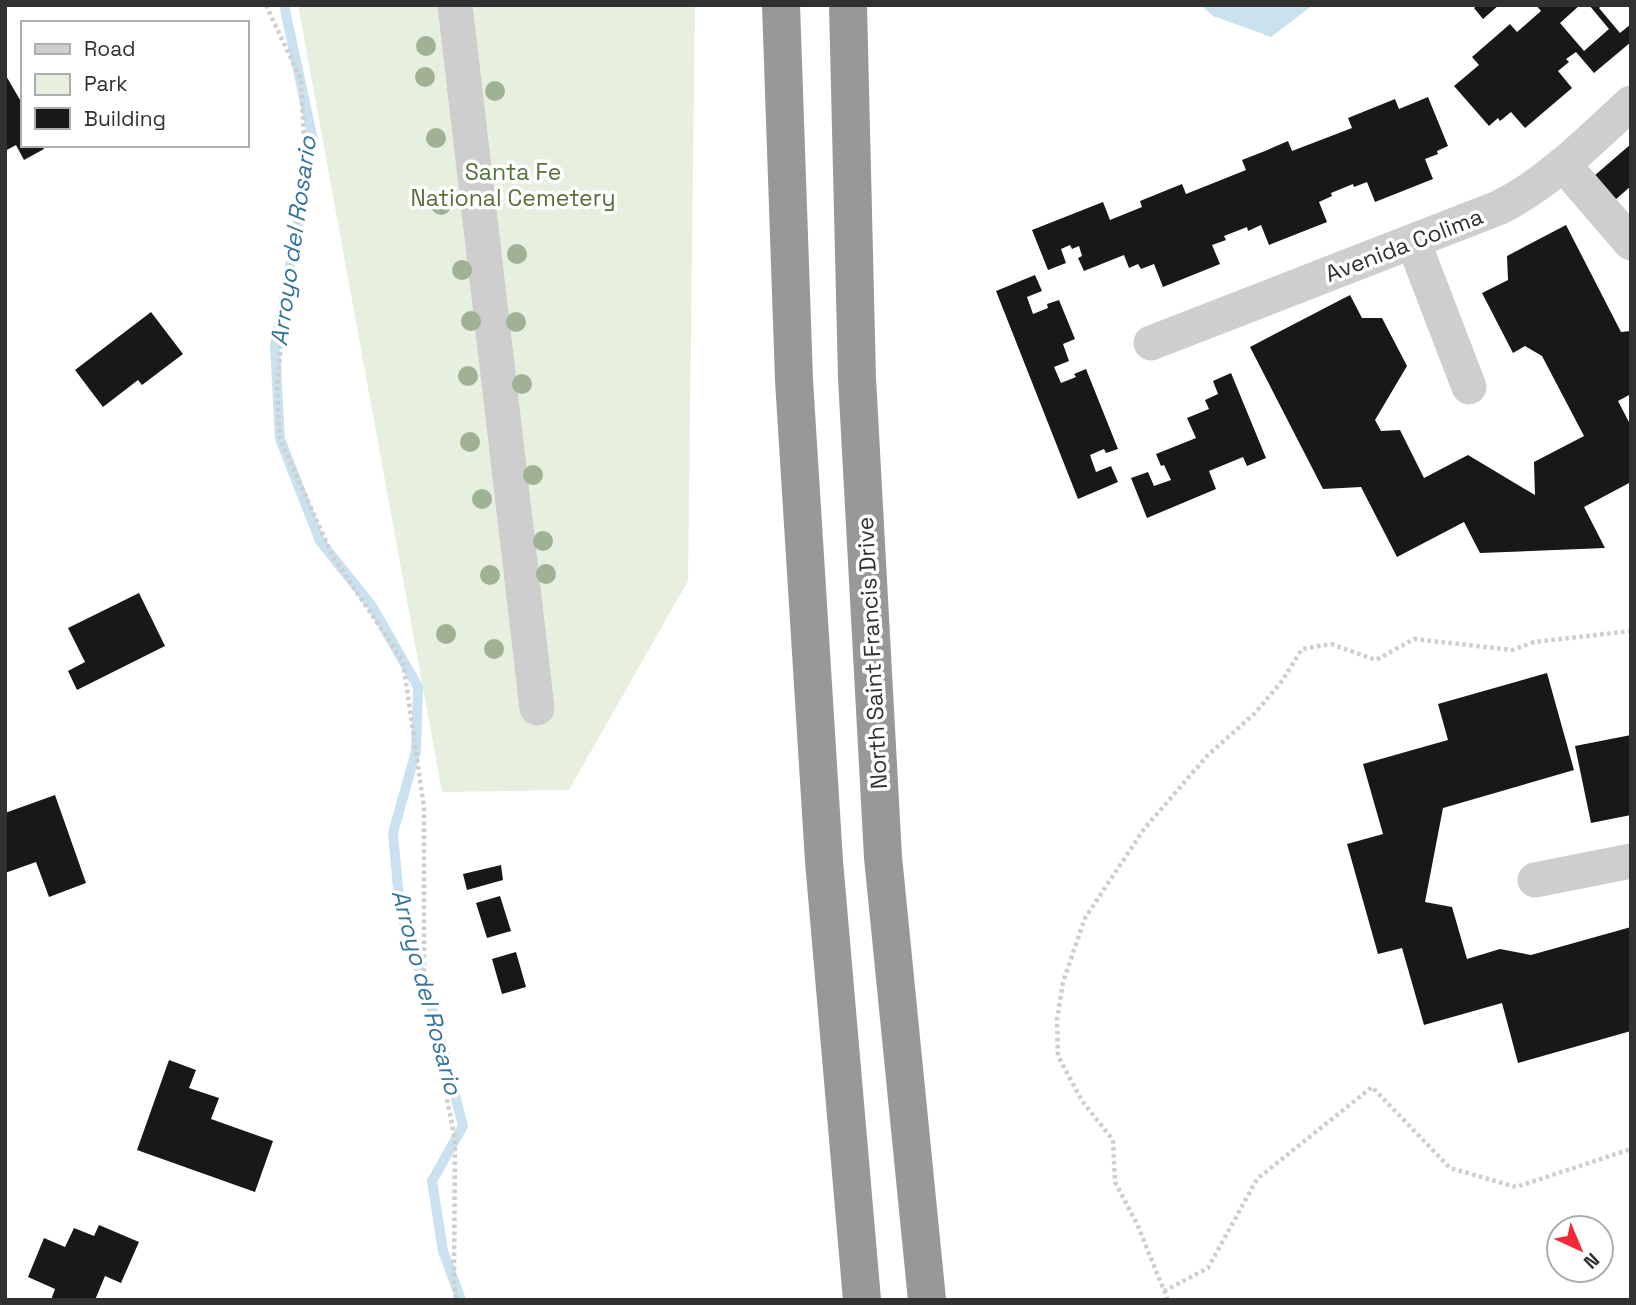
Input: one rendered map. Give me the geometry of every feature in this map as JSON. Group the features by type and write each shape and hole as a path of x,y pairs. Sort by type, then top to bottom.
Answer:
{"highway":[{"path":"781,5 794,380 823,847 862,1300"},
{"name":"North Saint Francis Drive","path":"848,5 857,378 883,857 927,1300"}],"street":[{"path":"455,5 537,708"},
{"name":"Avenida Colima","path":"1151,343 1508,203 1536,186 1631,103"},
{"path":"1563,164 1631,243"},
{"path":"1413,242 1469,387"},
{"path":"1535,880 1631,861"}],"path":[{"path":"266,5 301,80 306,181 285,305 277,386 280,439 332,557 403,661 424,808 424,985 455,1139 456,1300"},
{"path":"1168,1300 1137,1224 1115,1182 1113,1140 1082,1101 1058,1056 1057,1020 1063,982 1085,918 1144,829 1207,755 1255,713 1282,681 1302,649 1331,643 1376,660 1414,639 1513,650 1534,642 1631,631"},
{"path":"1164,1291 1208,1268 1257,1179 1372,1087 1450,1168 1516,1187 1631,1149"}],"green space":[{"name":"Santa Fe National Cemetery","path":"298,5 695,5 688,581 569,790 442,792"}],"water":[{"path":"1201,5 1313,5 1271,37 1213,16"}],"building":[{"path":"1477,5 1499,5 1483,19 1474,8"},
{"path":"1536,5 1580,5 1560,23 1584,51 1609,29 1589,5 1602,5 1599,8 1620,33 1631,24 1631,42 1594,73 1576,52 1566,59 1569,62 1558,71 1572,88 1525,128 1511,112 1489,126 1454,86 1479,65 1472,57 1510,24 1517,32 1541,11"},
{"path":"5,74 21,102 21,147 44,149 24,160 16,145 5,151"},
{"path":"1428,97 1448,146 1425,159 1433,179 1375,202 1367,182 1354,187 1353,184 1331,193 1332,196 1319,202 1327,222 1269,245 1261,225 1224,236 1226,240 1212,245 1220,264 1163,287 1154,264 1141,269 1138,264 1129,268 1124,255 1084,271 1078,258 1082,256 1079,246 1072,249 1070,245 1061,249 1066,263 1048,270 1032,230 1103,202 1110,220 1142,207 1140,201 1182,184 1186,194 1246,170 1242,160 1288,141 1292,151 1352,128 1348,118 1395,99 1399,109"},
{"path":"1631,144 1631,186 1615,200 1594,176"},
{"path":"1566,225 1621,332 1631,331 1631,394 1618,401 1631,426 1631,482 1584,507 1605,548 1480,553 1464,522 1397,557 1361,487 1323,489 1250,347 1350,295 1362,318 1382,318 1407,366 1375,420 1381,431 1400,430 1424,478 1468,455 1535,495 1534,462 1584,436 1542,356 1525,346 1513,353 1482,293 1508,280 1507,256"},
{"path":"1035,275 1042,291 1027,297 1033,314 1048,308 1047,304 1059,300 1075,339 1063,344 1069,361 1054,367 1061,383 1086,369 1118,449 1106,453 1104,449 1090,455 1096,472 1111,466 1118,482 1078,499 996,291"},
{"path":"151,312 183,354 142,385 138,380 103,407 75,370"},
{"path":"1231,373 1266,458 1247,466 1243,457 1209,471 1216,489 1147,518 1131,478 1148,472 1154,486 1171,480 1156,454 1196,438 1187,418 1209,409 1205,400 1218,394 1213,381"},
{"path":"139,593 165,646 77,690 68,671 85,662 68,628"},
{"path":"1547,673 1574,770 1443,808 1425,902 1452,907 1467,959 1500,949 1531,955 1631,927 1631,1031 1518,1063 1502,1003 1424,1025 1402,948 1378,954 1347,844 1383,834 1363,764 1448,740 1438,704"},
{"path":"1631,735 1631,815 1591,823 1575,746"},
{"path":"55,795 86,883 49,897 36,862 5,873 5,813"},
{"path":"501,865 503,880 467,890 463,874"},
{"path":"500,896 511,931 487,938 476,903"},
{"path":"516,952 526,987 502,994 492,959"},
{"path":"169,1060 196,1070 189,1088 219,1098 211,1119 273,1141 255,1192 137,1150"},
{"path":"99,1225 139,1242 121,1283 105,1276 95,1300 51,1300 55,1289 28,1277 44,1238 65,1247 74,1228 94,1236"}],"waterway":[{"name":"Arroyo del Rosario","path":"284,5 313,140 275,346 280,439 320,541 372,606 418,687 416,751 393,833 400,910 435,1018 463,1126 432,1181 443,1251 461,1300"}]}
